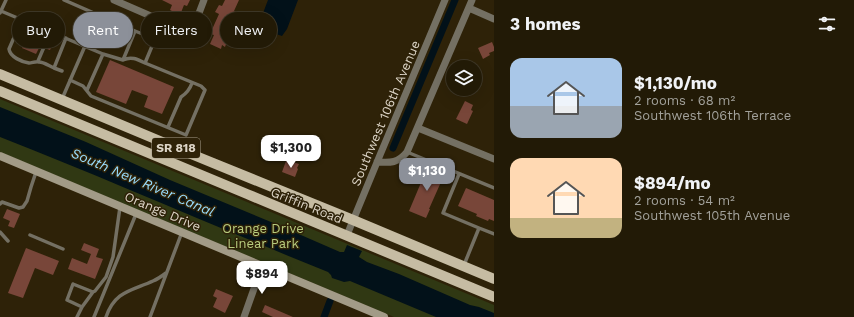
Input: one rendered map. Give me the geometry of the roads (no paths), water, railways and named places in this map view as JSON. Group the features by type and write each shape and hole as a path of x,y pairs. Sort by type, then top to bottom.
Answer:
{"main road":[{"name":"Griffin Road","path":"0,74 494,279"},
{"path":"0,91 12,86 27,85"},
{"name":"Griffin Road","path":"0,91 494,297"}],"street":[{"path":"114,0 176,27 190,30 196,21 204,0"},
{"name":"Southwest 106th Avenue","path":"347,235 445,0"},
{"path":"377,162 394,162 399,160 407,152 472,0"},
{"path":"469,8 494,19"},
{"path":"418,128 494,160"},
{"name":"Orange Drive","path":"1,158 37,171 384,317"},
{"path":"244,317 262,266"}],"lane":[{"path":"6,0 1,12 12,16"},
{"path":"64,0 155,39 145,63"},
{"path":"123,60 135,31"},
{"path":"54,68 66,38 73,41"},
{"path":"12,42 9,49 13,56 27,63 38,61 62,71"},
{"path":"38,61 44,48"},
{"path":"62,100 84,48"},
{"path":"70,80 80,84 91,96 186,135 205,90 201,86 134,58 128,57 123,60 102,54 89,48"},
{"path":"87,90 102,54"},
{"path":"168,127 181,97 189,91 192,83"},
{"path":"407,152 494,188"},
{"path":"0,204 2,202 19,208 23,207 27,201 37,171"},
{"path":"459,174 443,212 494,234"},
{"path":"77,317 82,307 106,277 113,257 120,206"},
{"path":"94,317 136,213"},
{"path":"463,266 479,228"},
{"path":"0,232 8,241"},
{"path":"150,317 182,232"},
{"path":"30,235 62,249"},
{"path":"106,317 116,299 125,292 155,280 167,272"},
{"path":"82,307 67,300 73,284 93,292"}],"water":[{"path":"268,0 298,0 287,29 282,36 277,34 277,12 263,12"},
{"name":"South New River Canal","path":"0,107 86,142 170,180 340,252 344,252 347,245 362,251 359,257 367,262 399,274 470,305 494,313 494,317 436,317 350,281 344,282 332,278 328,272 0,137"}],"waterway":[{"path":"393,148 455,0"},
{"path":"324,317 330,301"}],"park label":[{"name":"Orange Drive Linear Park","path":"263,236"}]}
